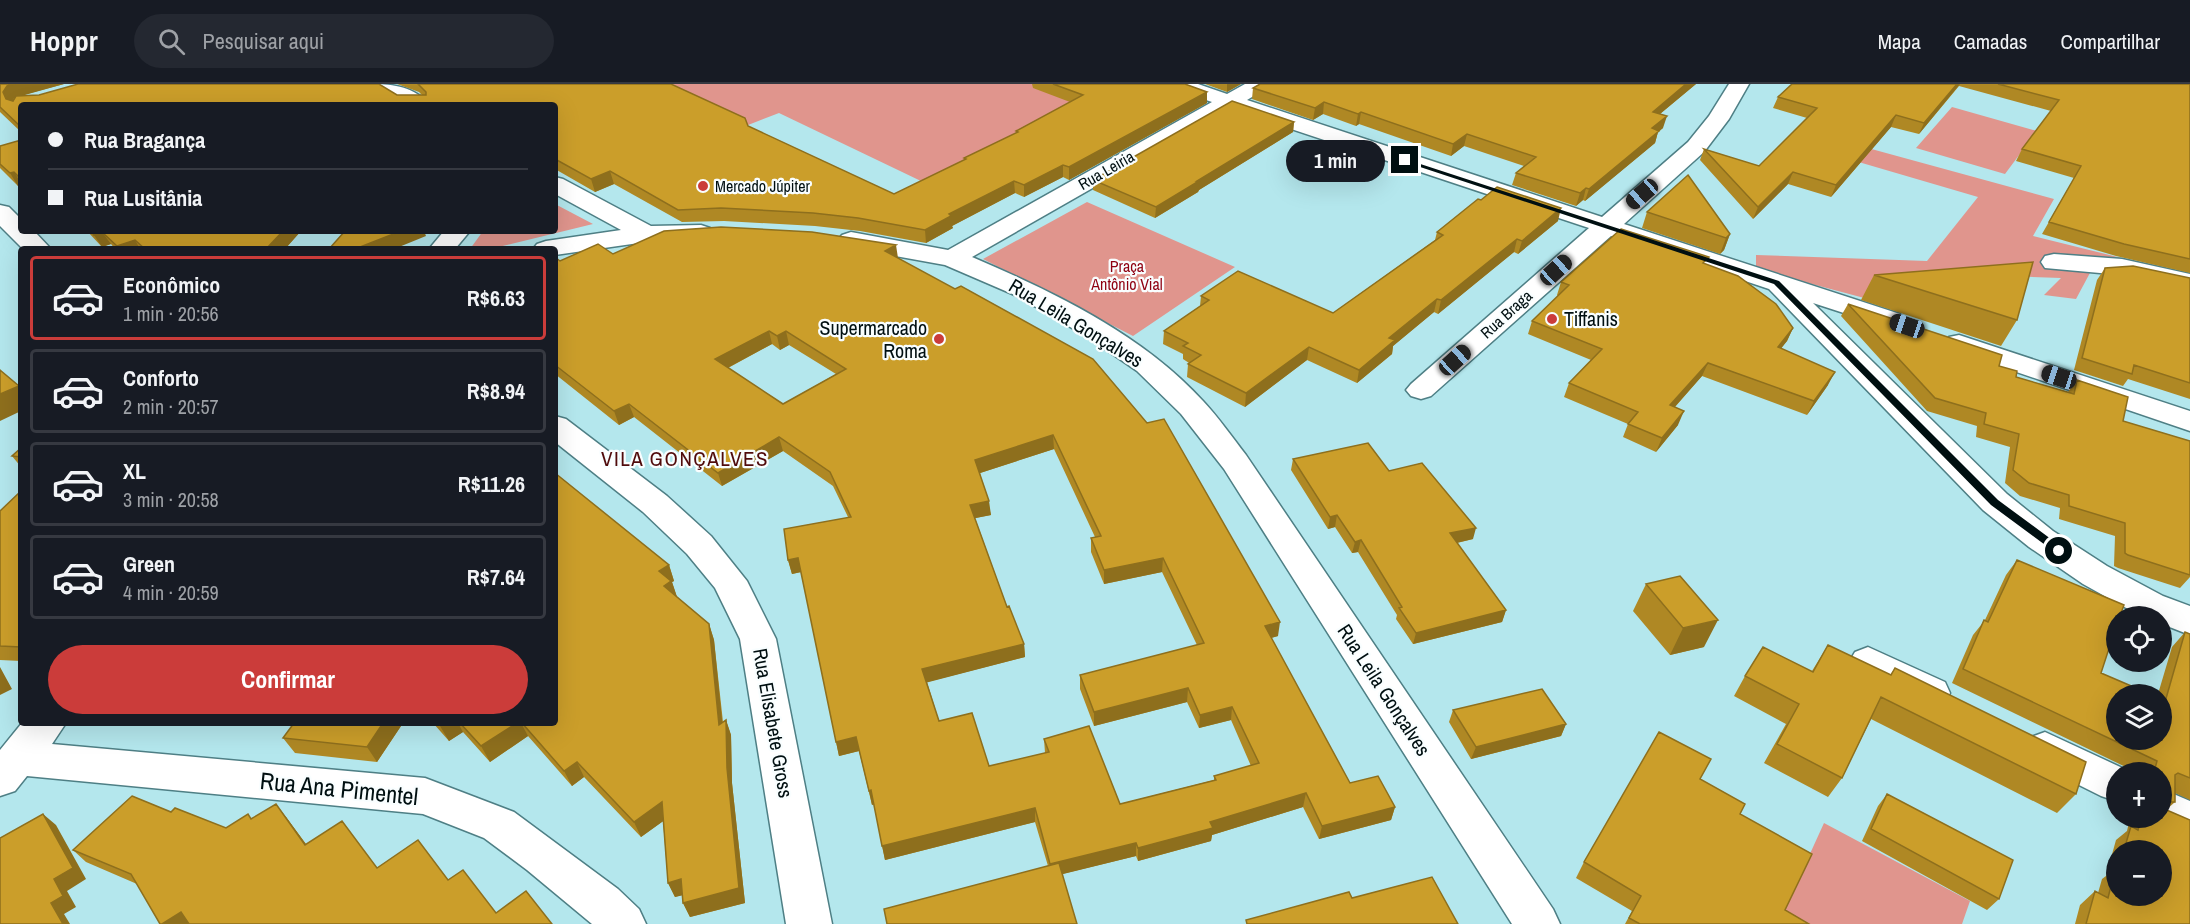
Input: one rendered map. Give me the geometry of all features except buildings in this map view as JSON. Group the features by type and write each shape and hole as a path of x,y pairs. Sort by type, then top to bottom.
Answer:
{"street":[{"path":"382,84 413,102"},
{"path":"1177,84 2190,421"},
{"name":"Rua Leiria","path":"952,258 1260,84"},
{"name":"Rua Braga","path":"1421,390 1696,147 1718,119 1739,84"},
{"path":"558,186 646,234"},
{"path":"0,212 18,230"},
{"path":"558,247 646,234 725,232"},
{"path":"23,234 35,246"},
{"path":"444,246 454,234"},
{"name":"Rua Leila Gonçalves","path":"830,237 876,243 952,258 1026,290 1099,332 1147,365 1192,407 1235,462 1537,924"},
{"path":"2054,262 2101,262 2146,270 2190,282"},
{"path":"1776,282 1995,502 2041,539 2095,575 2151,605 2190,621"},
{"name":"Rua Elisabete Gross","path":"558,428 662,511 699,545 729,581 758,639 809,924"},
{"path":"1868,662 1961,708"},
{"path":"8,768 43,726"},
{"path":"2013,734 2106,779"},
{"name":"Rua Ana Pimentel","path":"8,768 425,796 499,825 602,904 622,924"},
{"path":"2172,812 2190,821"}],"green space":[{"path":"651,84 1117,84 923,182 779,113 743,127"},
{"path":"1952,107 2037,131 2005,174 1916,148"},
{"path":"1802,130 2054,199 2033,236 2190,275 2162,291 2091,271 2076,299 2044,295 2061,278 2005,276 1868,299 1756,269 1756,255 1927,261 1978,197 1804,146"},
{"name":"Praça Antônio Vial","path":"1087,202 1235,267 1133,336 983,259"},
{"path":"558,206 593,224 558,232"},
{"path":"481,234 552,234 502,246 472,246"},
{"path":"1824,823 1970,901 1962,924 1778,924"}],"place":[{"name":"Mercado Júpiter","path":"703,186"},
{"name":"Tiffanis","path":"1552,319"},
{"name":"Supermarcado Roma","path":"939,339"}],"district":[{"name":"VILA GONÇALVES","path":"685,459"}],"route":[{"path":"1405,160 1776,282 1995,502 2059,551"}]}
